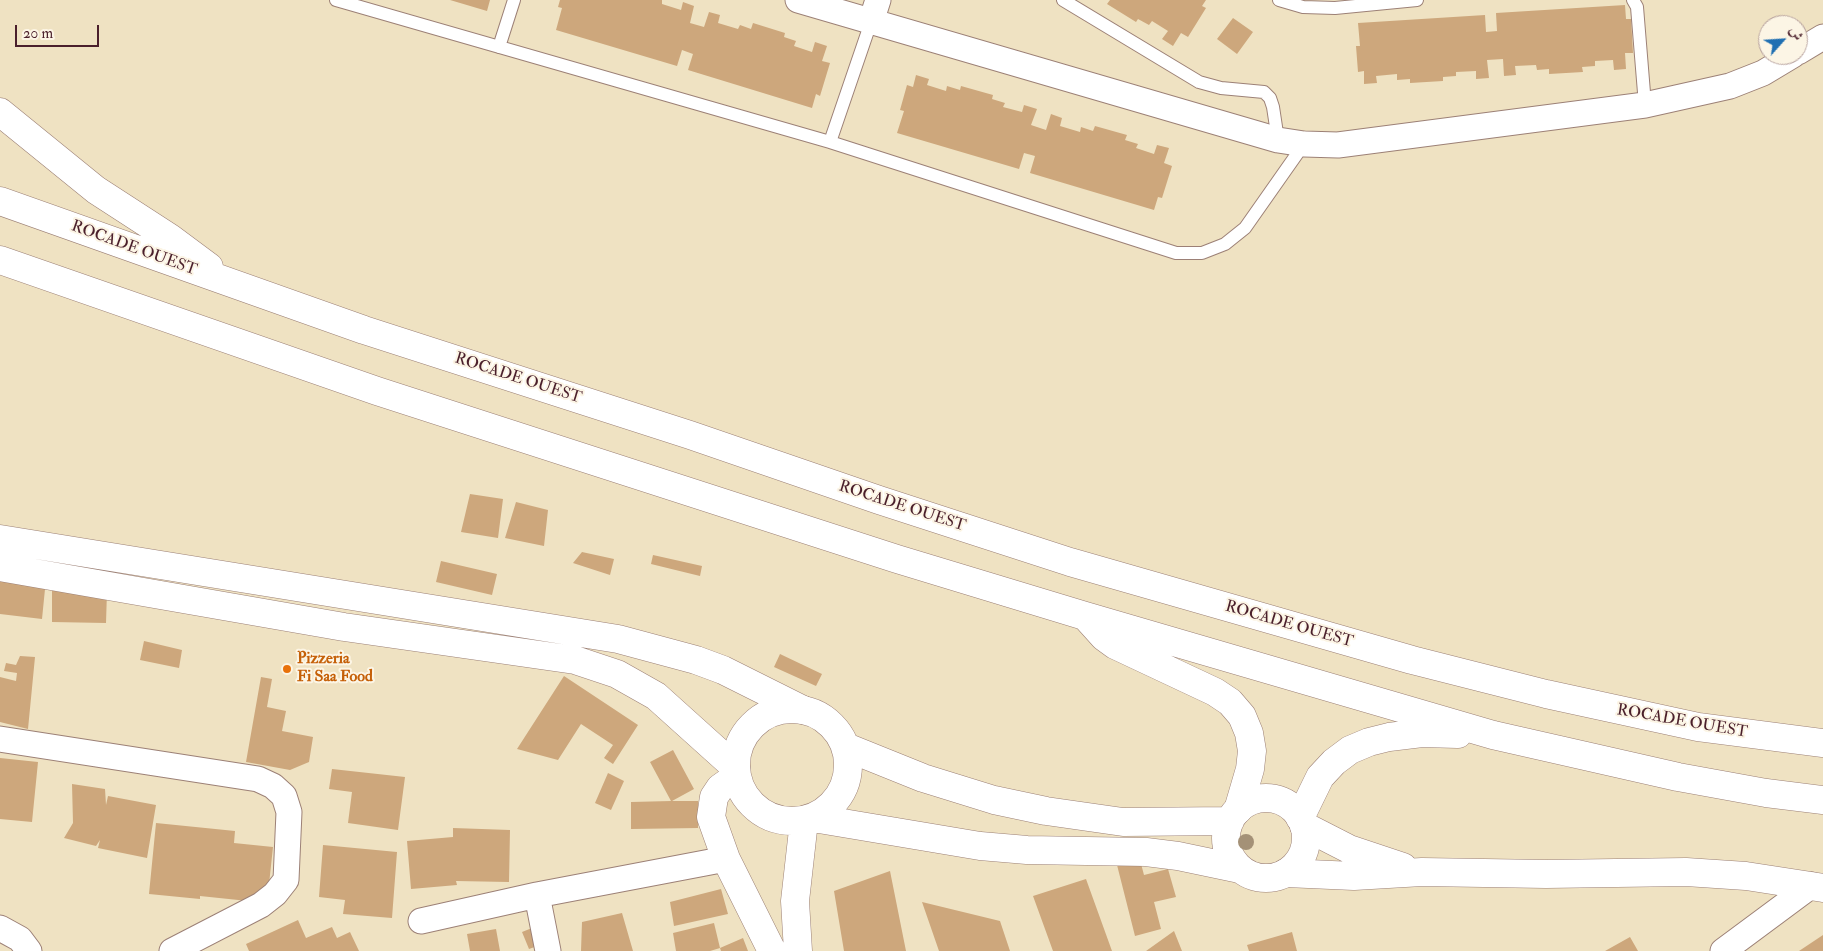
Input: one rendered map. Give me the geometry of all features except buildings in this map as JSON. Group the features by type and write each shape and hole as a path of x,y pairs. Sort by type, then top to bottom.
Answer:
{"main road":[{"path":"0,112 96,190 170,238 232,284"},
{"name":"ROCADE OUEST","path":"0,201 364,330 1089,568 1412,660 1546,694 1698,727 1823,743"},
{"path":"0,260 377,391 897,559 1086,616 1493,735 1678,778 1766,793 1823,800"},
{"path":"0,539 618,640 696,660 723,670 821,717 836,730 846,746 849,763 847,781 840,797 828,809 809,819"},
{"path":"0,567 344,627 575,660 617,674 656,696 737,772"},
{"path":"1086,616 1098,632 1115,645 1215,692 1230,702 1242,716 1249,733 1252,751 1250,769 1226,834 1226,846 1231,859 1240,869 1250,875 1263,878 1275,877 1286,873 1354,876 1422,872 1546,874 1686,872 1746,876 1817,886"},
{"path":"804,710 786,709 770,713 756,722 744,735 738,751 737,772 744,793 754,807 770,817 786,821 809,819 980,846 1027,850 1146,852 1194,858 1240,869"},
{"path":"1302,822 1320,777 1334,762 1350,750 1369,742 1422,733 1493,735"},
{"path":"846,746 923,778 994,800 1046,811 1123,822 1234,816 1247,803 1259,799 1271,799 1282,802 1292,808 1302,822 1306,837 1301,857 1286,873"},
{"path":"737,772 720,788 711,807 711,818 726,859 772,951"},
{"path":"798,951 795,901 809,819"},
{"path":"1302,822 1365,855 1422,872"}],"street":[{"path":"798,0 874,11 1278,140 1304,144 1338,145 1645,105 1730,86 1763,73 1776,65"},
{"path":"1808,46 1823,37"},
{"path":"0,739 258,779 273,786 284,796 289,812 286,880 275,894 261,905 172,951"},
{"path":"421,921 537,895 726,859"},
{"path":"1723,951 1817,886"},
{"path":"537,895 548,951"},
{"path":"0,928 20,939 29,951"}],"lane":[{"path":"336,0 830,142 1176,253 1202,253 1226,244 1245,228 1304,144"},
{"path":"499,46 514,0"},
{"path":"1063,0 1199,82 1221,88 1264,92 1270,98 1273,107 1278,140"},
{"path":"1279,0 1303,7 1335,8 1417,0"},
{"path":"1633,0 1637,7 1645,105"},
{"path":"830,142 874,11"}],"place":[{"name":"Pizzeria Fi Saa Food","path":"287,669"}]}
